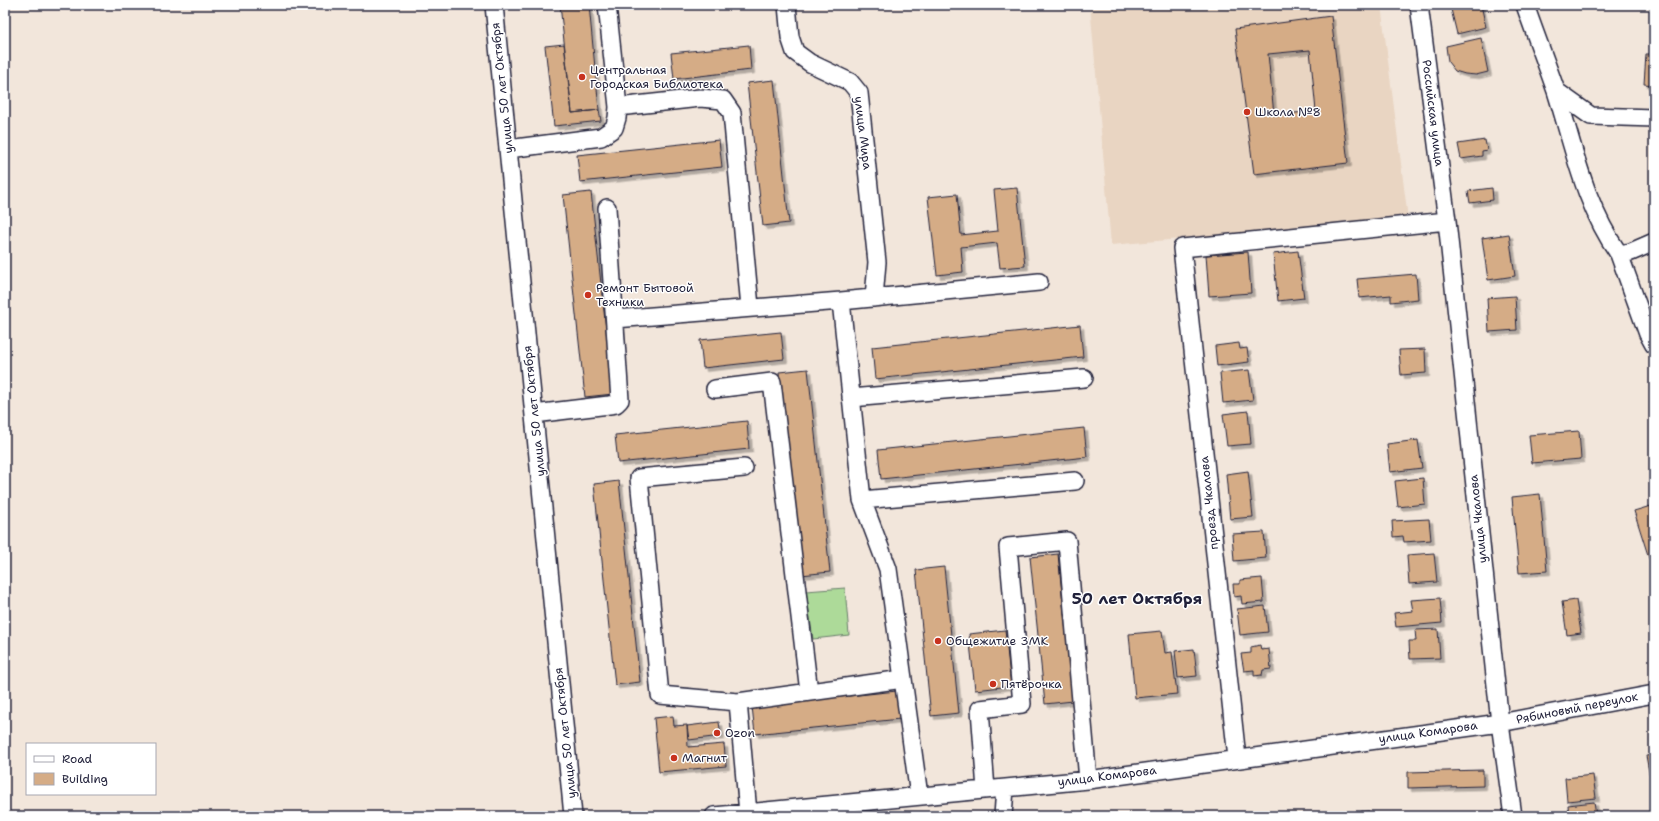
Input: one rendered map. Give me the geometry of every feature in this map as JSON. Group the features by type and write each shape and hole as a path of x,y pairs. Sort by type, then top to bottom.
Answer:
{"street":[{"name":"улица 50 лет Октября","path":"494,5 573,816"},
{"path":"508,148 600,137 614,128 618,107 607,5"},
{"name":"улица Мира","path":"787,5 790,37 795,52 815,66 850,82 859,93 877,262 874,298"},
{"name":"Российская улица","path":"1419,5 1447,221"},
{"path":"1525,5 1556,91 1585,191 1610,240 1619,254 1648,334 1654,345"},
{"path":"1556,91 1591,116 1654,118"},
{"path":"618,107 700,98 723,100 732,113 750,307"},
{"path":"534,414 616,404 620,400 608,208"},
{"name":"проезд Чкалова","path":"1237,758 1182,248 1447,221"},
{"name":"улица Чкалова","path":"1447,221 1500,723 1513,816"},
{"path":"1619,254 1631,252 1654,242"},
{"path":"615,319 750,307 841,301 1039,282"},
{"path":"841,301 862,500 888,569 919,796"},
{"path":"851,398 1084,378"},
{"path":"715,389 772,382 809,692"},
{"path":"744,468 639,478 660,695 738,702 903,679"},
{"path":"862,500 1075,481"},
{"path":"986,790 980,709 1022,704 1008,547 1067,541 1088,780"},
{"name":"Рябиновый переулок","path":"1500,723 1654,694"},
{"path":"738,702 748,813"},
{"name":"улица Комарова","path":"714,816 1088,780 1237,758 1500,723"},
{"path":"1003,816 1005,788"}],"shaded area":[{"name":"Школа №8","path":"1090,5 1381,5 1408,219 1111,245"}],"green space":[{"path":"845,588 849,635 813,639 806,591"}],"building":[{"name":"Центральная Городская Библиотека","path":"560,5 589,5 599,110 572,113"},
{"path":"1450,5 1481,5 1486,27 1457,34"},
{"path":"1331,16 1348,163 1254,174 1235,29","holes":["1310,50 1316,111 1274,115 1268,54"]},
{"path":"1481,38 1488,72 1476,75 1455,71 1448,62 1446,46"},
{"path":"564,44 572,113 599,110 601,121 554,126 545,46"},
{"path":"749,45 751,70 674,79 671,53"},
{"path":"1646,54 1654,54 1654,85 1644,84"},
{"path":"774,80 789,223 763,226 747,83"},
{"path":"719,140 722,167 580,182 577,155"},
{"path":"1485,140 1487,150 1482,151 1482,156 1461,159 1458,144"},
{"path":"1017,188 1025,266 1000,268 997,243 961,247 963,272 937,275 928,197 957,194 961,235 998,231 994,190"},
{"path":"1492,188 1493,200 1470,203 1468,191"},
{"name":"Ремонт Бытовой Техники","path":"591,192 613,394 585,397 563,195"},
{"path":"1509,234 1515,276 1488,280 1482,238"},
{"path":"1298,251 1304,298 1278,301 1273,254"},
{"path":"1248,252 1251,293 1209,296 1206,255"},
{"path":"1416,274 1418,299 1391,302 1391,295 1359,298 1357,279"},
{"path":"1515,296 1517,330 1489,332 1487,298"},
{"path":"1080,325 1083,357 875,379 872,347"},
{"path":"781,332 784,359 703,368 700,340"},
{"path":"1239,343 1240,349 1247,348 1249,362 1217,366 1215,346"},
{"path":"1425,349 1426,373 1401,375 1399,350"},
{"path":"808,369 830,572 801,575 779,372"},
{"path":"1249,370 1253,400 1223,403 1220,373"},
{"path":"1248,411 1251,444 1227,446 1223,414"},
{"path":"747,421 749,449 618,463 615,435"},
{"path":"1084,428 1087,457 881,479 878,450"},
{"path":"1579,431 1581,459 1532,463 1529,435"},
{"path":"1418,440 1422,468 1390,472 1387,444"},
{"path":"1248,471 1253,517 1230,519 1226,474"},
{"path":"1423,478 1425,504 1398,507 1395,481"},
{"path":"619,481 640,682 615,685 594,484"},
{"path":"1540,494 1547,571 1519,573 1512,497"},
{"path":"1654,505 1654,574 1634,511"},
{"path":"1429,519 1431,540 1404,542 1403,536 1393,537 1392,521"},
{"path":"1264,532 1266,558 1234,561 1232,534"},
{"path":"1434,553 1437,582 1409,584 1407,555"},
{"path":"1058,554 1073,701 1045,704 1030,557"},
{"name":"Общежитие 3МК","path":"944,567 959,713 931,716 916,570"},
{"path":"1262,578 1264,602 1242,604 1241,596 1234,597 1233,584 1240,584 1240,580"},
{"path":"1440,598 1442,623 1396,627 1394,613 1413,611 1411,600"},
{"path":"1576,600 1581,633 1567,635 1562,602"},
{"path":"1265,606 1268,632 1240,635 1237,609"},
{"path":"1438,629 1440,658 1410,659 1409,641 1416,641 1415,630"},
{"path":"1005,630 1011,686 975,690 969,634"},
{"path":"1162,631 1165,653 1172,652 1177,694 1135,698 1129,634"},
{"path":"1260,645 1261,650 1269,649 1271,669 1263,670 1262,675 1254,676 1254,670 1244,671 1241,654 1251,653 1251,647"},
{"path":"1194,649 1197,676 1178,678 1175,651"},
{"path":"897,691 900,719 755,734 752,706"},
{"path":"673,716 674,726 687,725 688,747 724,744 726,766 659,772 654,718"},
{"path":"719,722 721,736 689,740 687,726"},
{"path":"1654,755 1654,781 1651,782 1646,756"},
{"path":"1483,770 1483,786 1408,788 1408,772"},
{"path":"1593,775 1596,798 1567,801 1565,778"},
{"path":"1594,802 1596,816 1569,816 1568,805"},
{"path":"1369,811 1369,816 1334,816 1334,813"}],"place":[{"name":"Центральная Городская Библиотека","path":"582,77"},
{"name":"Школа №8","path":"1247,112"},
{"name":"Ремонт Бытовой Техники","path":"588,295"},
{"name":"Общежитие 3МК","path":"938,641"},
{"name":"Пятёрочка","path":"993,684"},
{"name":"Ozon","path":"717,733"},
{"name":"Магнит","path":"674,758"}],"district":[{"name":"50 лет Октября","path":"1137,598"}]}
